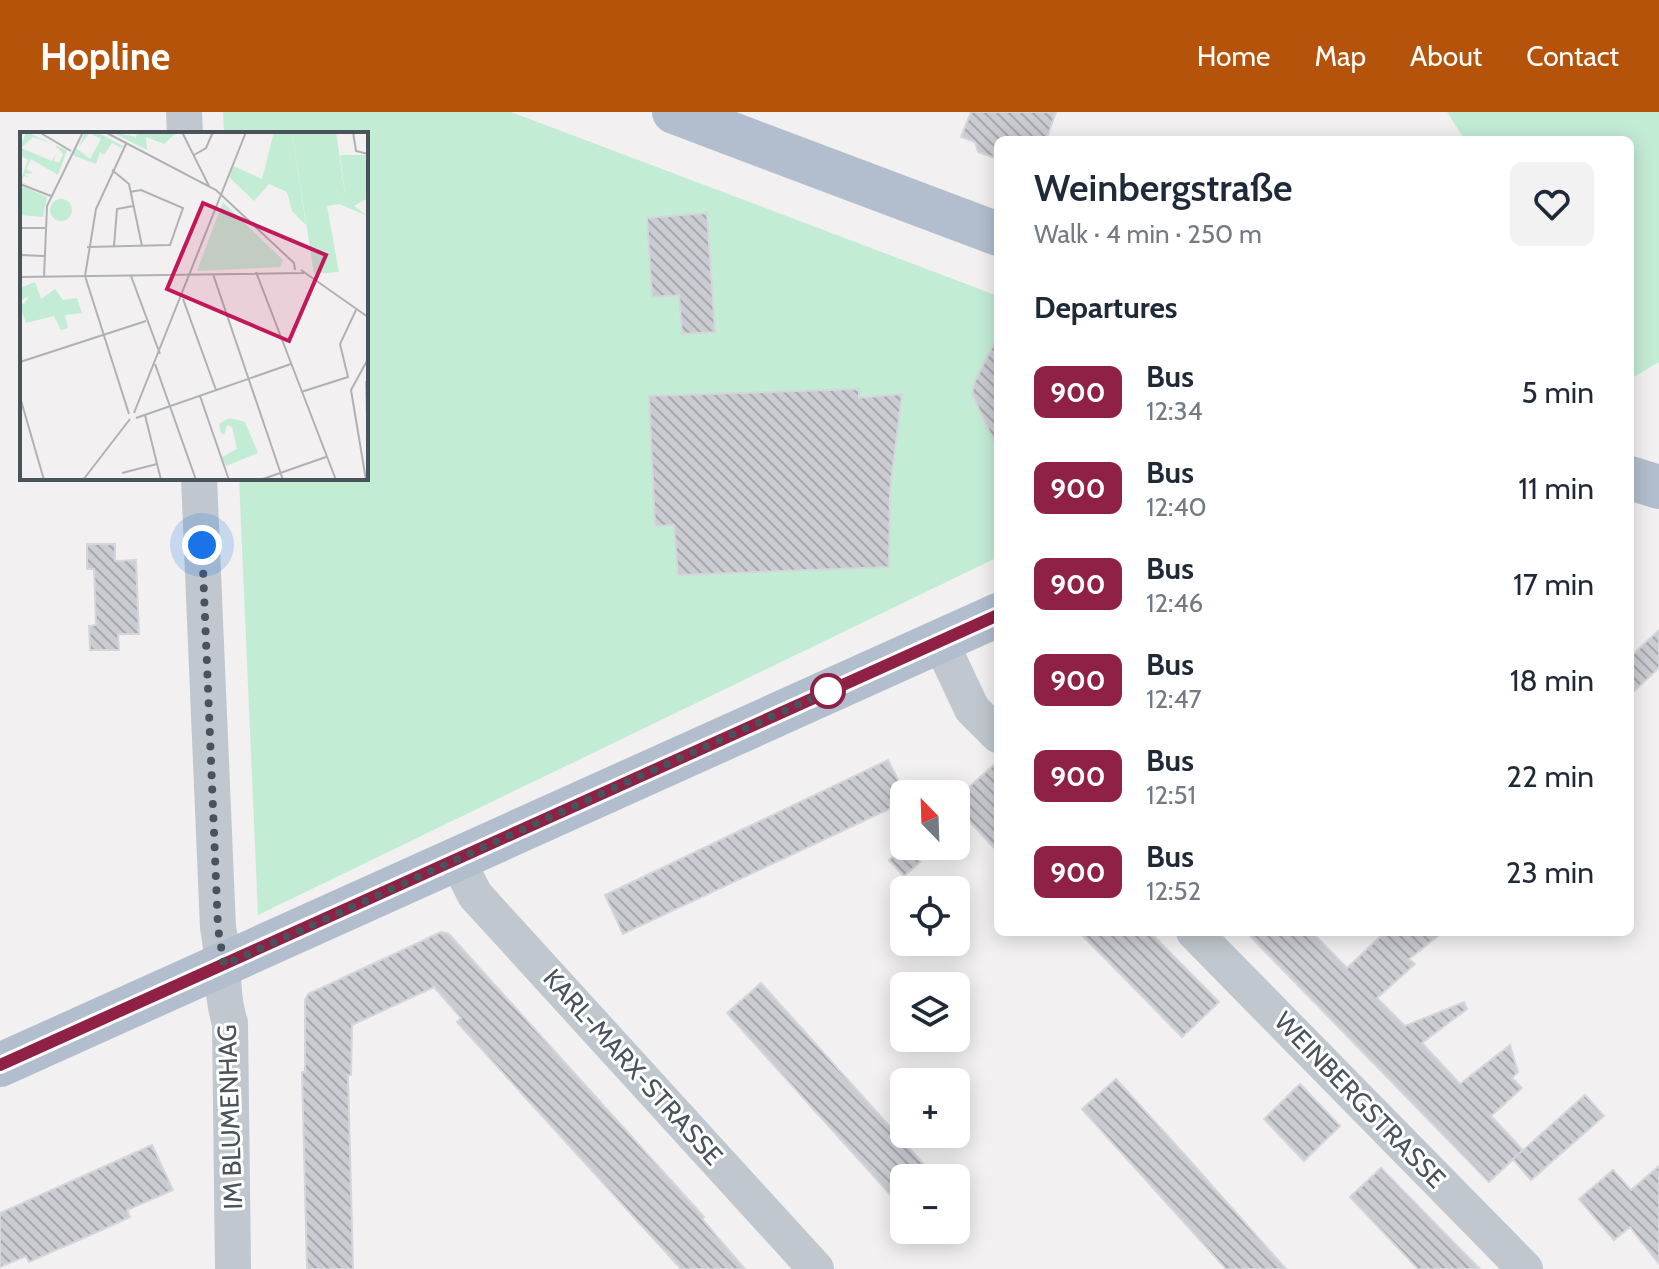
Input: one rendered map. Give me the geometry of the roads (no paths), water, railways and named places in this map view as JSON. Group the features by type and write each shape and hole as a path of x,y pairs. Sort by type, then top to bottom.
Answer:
{"main road":[{"path":"674,112 994,232"},
{"path":"1634,479 1659,487"},
{"path":"0,1065 994,617"}],"street":[{"path":"184,112 185,132"},
{"name":"IM BLUMENHAG","path":"199,480 218,928 224,965 225,1008 230,1023 233,1269"},
{"path":"940,641 972,709 994,731"},
{"name":"KARL-MARX-STRASSE","path":"458,861 475,895 816,1269"},
{"name":"WEINBERGSTRASSE","path":"1198,936 1525,1269"}]}
